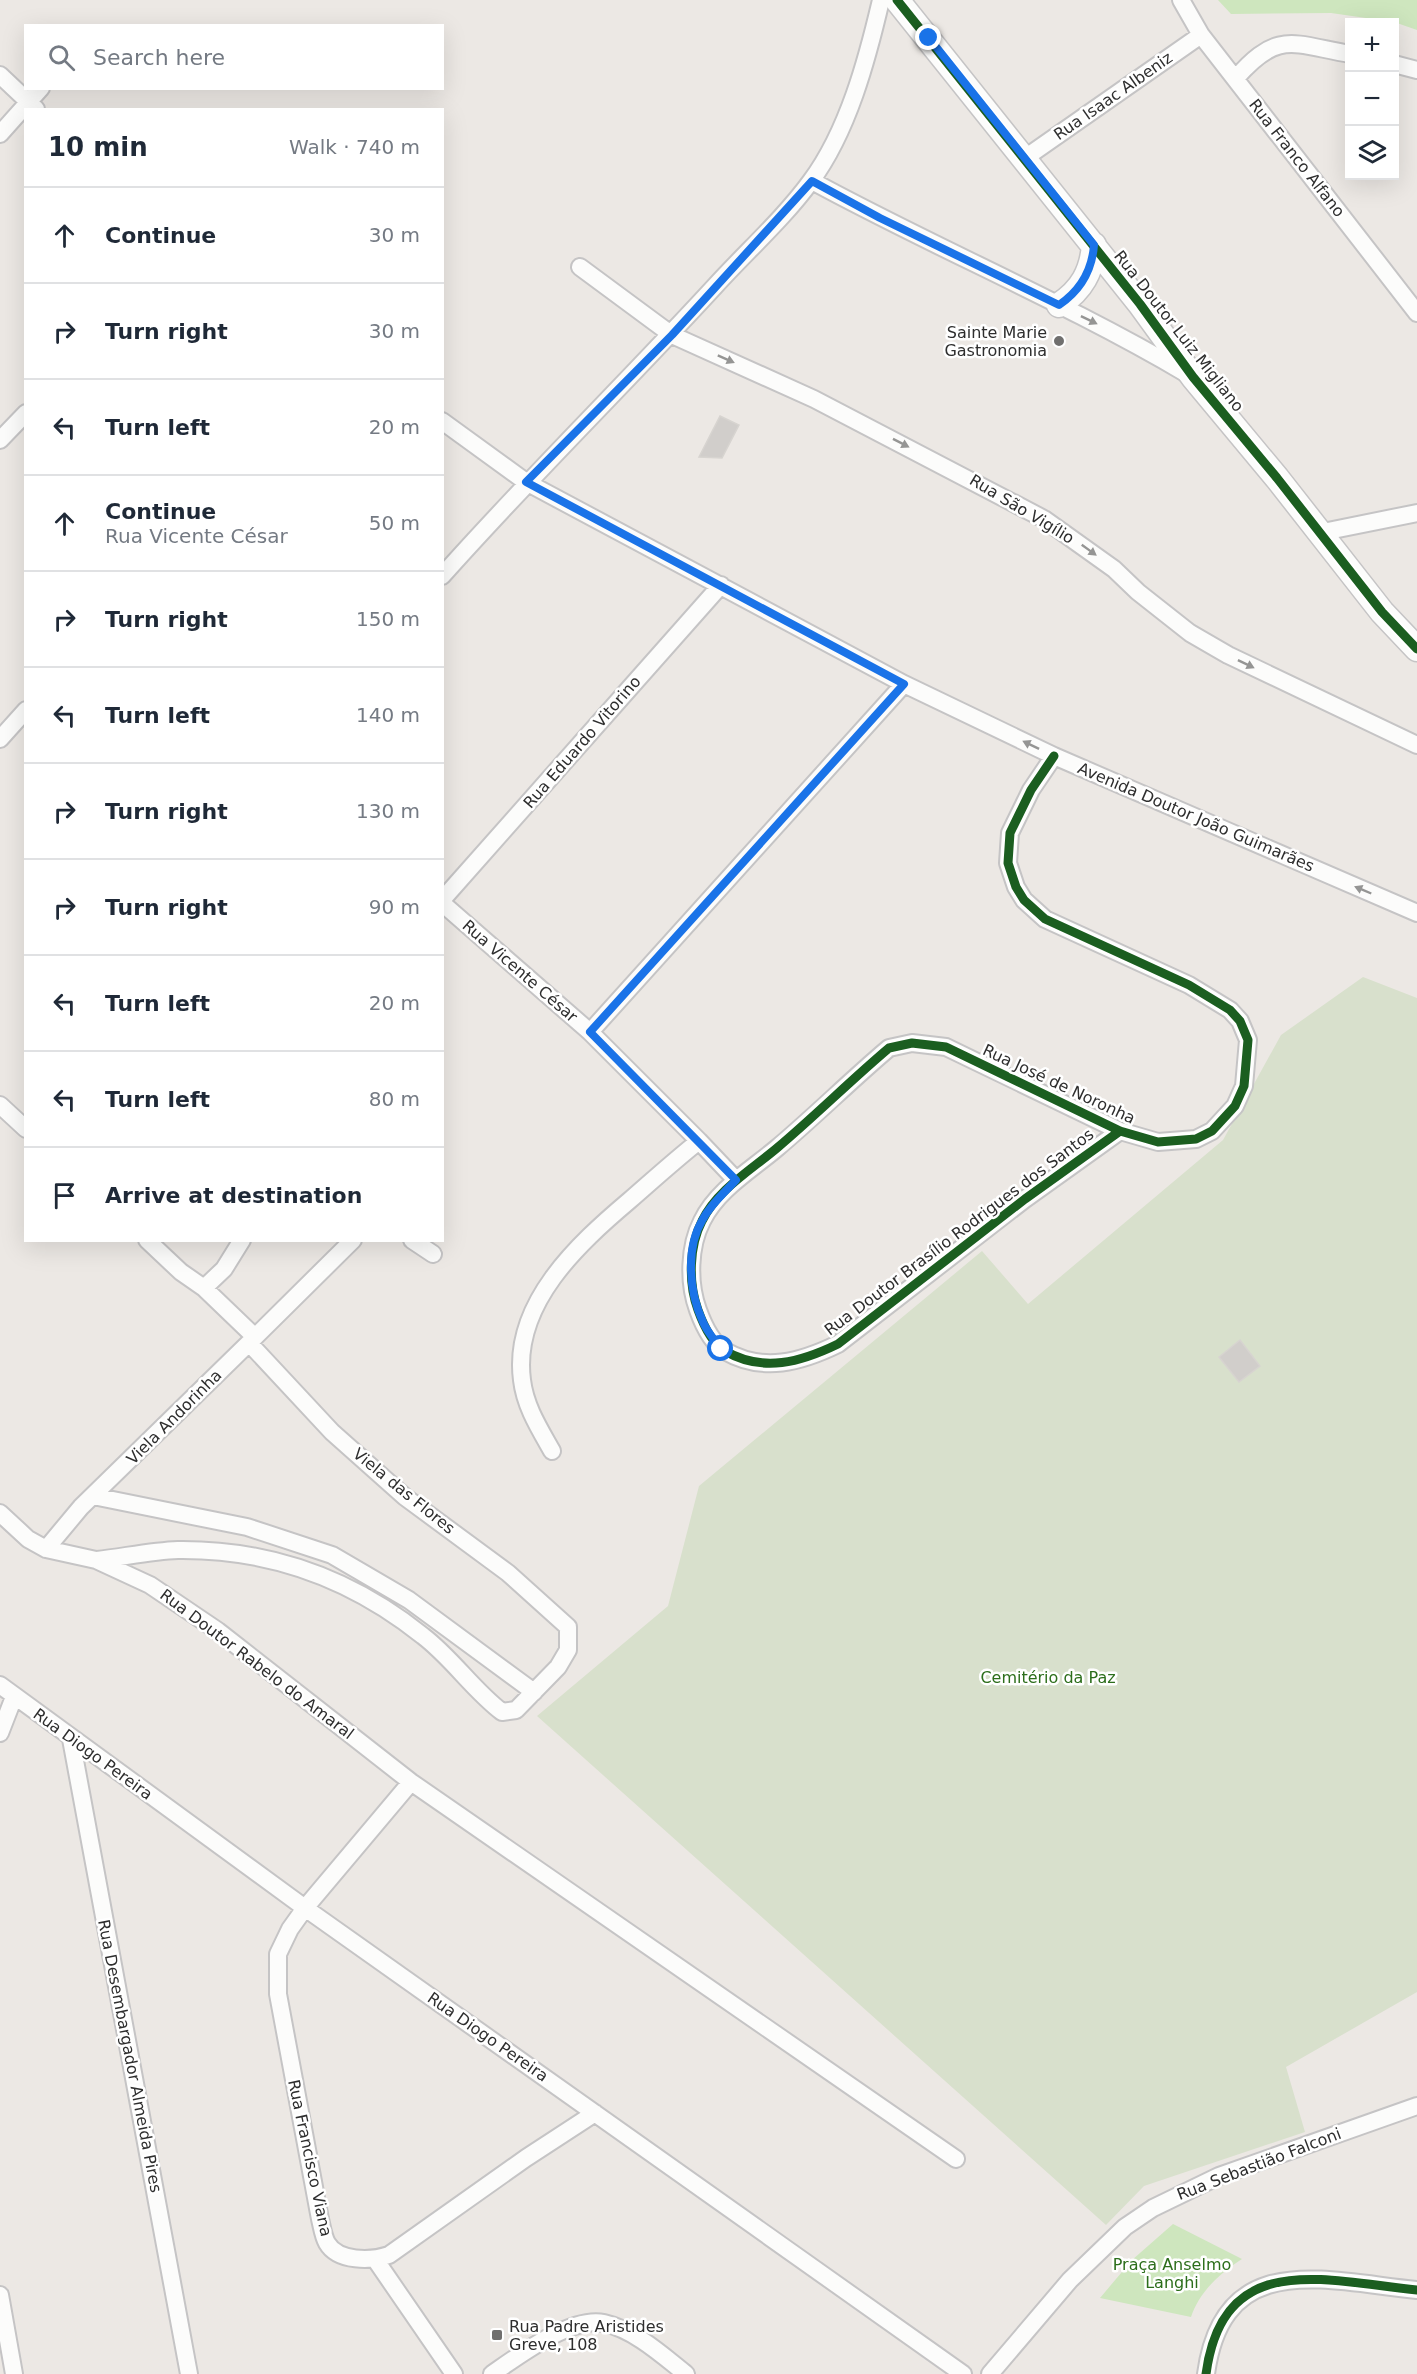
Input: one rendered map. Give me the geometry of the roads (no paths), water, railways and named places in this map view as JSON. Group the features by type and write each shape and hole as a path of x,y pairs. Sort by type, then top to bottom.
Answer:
{"main road":[{"name":"Rua Doutor Luiz Migliano","path":"897,0 1094,245 1193,377 1277,478 1382,612 1417,649"},
{"path":"1059,305 1084,281 1093,258 1094,245"}],"street":[{"path":"444,574 526,482 672,335 812,181 837,134 859,82 881,0"},
{"name":"Rua Franco Alfano","path":"1181,0 1201,35 1417,313"},
{"name":"Rua Isaac Albeniz","path":"1025,158 1201,35"},
{"path":"1236,78 1250,62 1274,45 1290,44 1345,53"},
{"path":"1399,65 1417,70"},
{"path":"0,75 33,106 40,90"},
{"path":"0,134 24,114"},
{"path":"812,181 880,218 1124,337 1193,377"},
{"name":"Rua São Vigílio","path":"580,267 672,335 814,399 1034,513 1114,569 1138,592 1190,633 1228,655 1417,745"},
{"path":"0,440 24,415"},
{"name":"Avenida Doutor João Guimarães","path":"444,422 526,482 904,684 1054,756 1417,913"},
{"path":"1318,533 1417,513"},
{"name":"Rua Eduardo Vitorino","path":"444,899 721,585"},
{"path":"590,1032 904,684"},
{"path":"0,739 24,712"},
{"name":"Rua José de Noronha","path":"736,1180 778,1148 889,1048 912,1043 946,1047 1120,1131 1158,1142 1196,1138 1212,1131 1235,1106 1244,1086 1248,1040 1240,1021 1230,1010 1189,985 1045,919 1024,900 1016,887 1008,864 1010,833 1031,790 1054,756"},
{"name":"Rua Vicente César","path":"444,903 590,1032 736,1180"},
{"path":"0,1105 24,1127"},
{"name":"Rua Doutor Brasílio Rodrigues dos Santos","path":"736,1180 703,1218 695,1235 692,1256 694,1299 704,1325 721,1349 744,1362 769,1364 796,1361 838,1344 1015,1206 1120,1131"},
{"path":"552,1450 531,1412 521,1378 522,1354 536,1305 572,1252 603,1221 699,1141"},
{"path":"149,1242 181,1272 204,1288 253,1340"},
{"path":"204,1288 224,1269 241,1242"},
{"name":"Viela Andorinha","path":"46,1549 93,1496 351,1242"},
{"path":"415,1242 433,1254"},
{"name":"Viela das Flores","path":"253,1340 332,1432 405,1497 508,1573 568,1627 570,1641 566,1657 534,1692"},
{"path":"93,1496 247,1527 332,1556 409,1600 534,1692 516,1710 502,1712 418,1632 333,1579 298,1566 260,1557 178,1550 96,1560"},
{"name":"Rua Doutor Rabelo do Amaral","path":"0,1513 28,1539 46,1549 96,1560 150,1585 218,1631 411,1782 956,2159"},
{"name":"Rua Diogo Pereira","path":"0,1685 305,1908 963,2374"},
{"path":"0,1733 14,1697"},
{"name":"Rua Desembargador Almeida Pires","path":"70,1738 189,2374"},
{"path":"305,1908 411,1782"},
{"name":"Rua Francisco Viana","path":"305,1908 290,1929 278,1954 278,1994 320,2219 327,2243 337,2253 375,2259"},
{"name":"Rua Sebastião Falconi","path":"990,2374 1070,2280 1125,2227 1153,2208 1229,2172 1417,2106"},
{"path":"454,2374 375,2259 389,2255 414,2240 465,2200 595,2113"},
{"path":"1206,2374 1214,2334 1224,2316 1253,2289 1295,2278 1417,2290"},
{"path":"0,2295 14,2374"},
{"path":"492,2374 532,2347 569,2327 603,2322 641,2339 686,2374"}],"place":[{"name":"Sainte Marie Gastronomia","path":"1059,341"},
{"name":"Rua Padre Aristides Greve, 108","path":"497,2335"}],"park label":[{"name":"Cemitério da Paz","path":"1048,1677"},
{"name":"Praça Anselmo Langhi","path":"1172,2273"}]}
